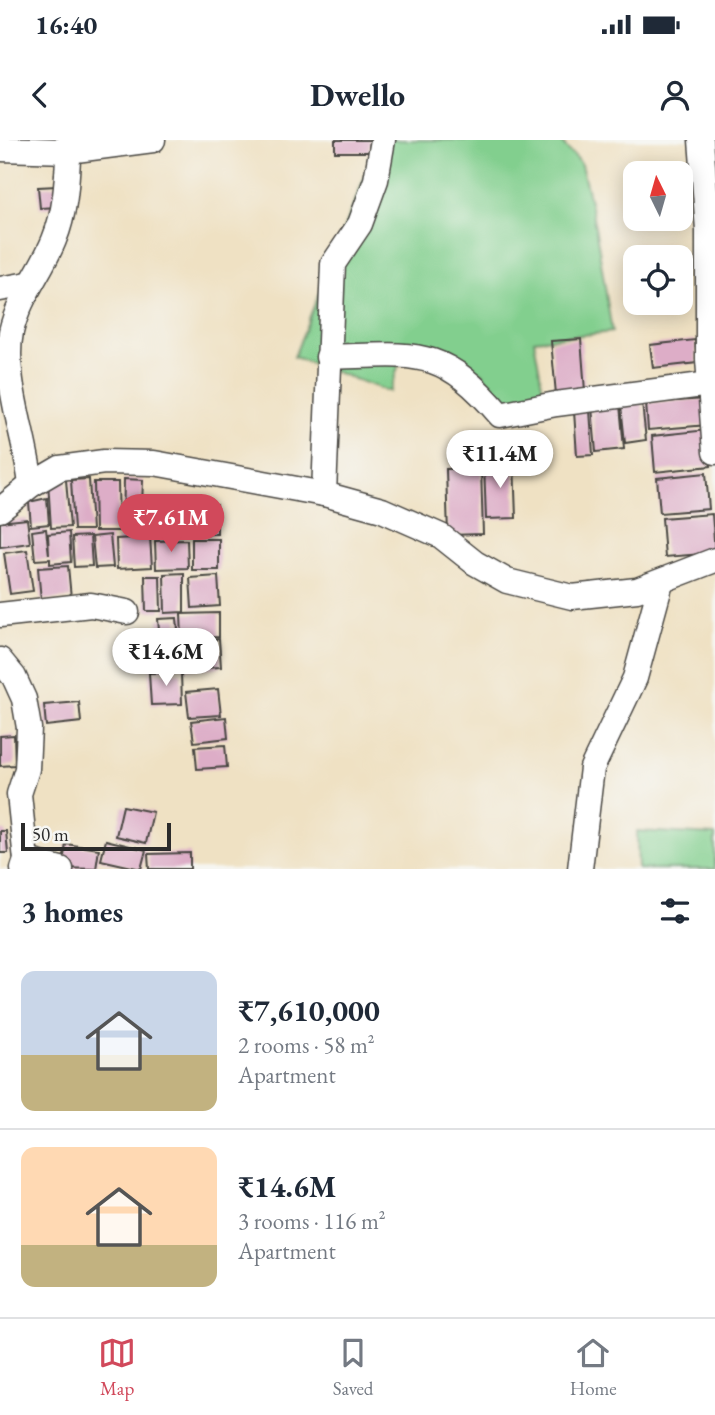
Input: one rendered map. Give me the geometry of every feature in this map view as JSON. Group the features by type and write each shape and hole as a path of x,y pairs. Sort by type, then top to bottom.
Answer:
{"street":[{"path":"0,149 153,140"},
{"path":"324,494 333,264 360,224 376,180 383,140"},
{"path":"701,140 708,230 710,384 715,452"},
{"path":"31,485 9,366 11,334 28,284 54,241 63,214 69,146"},
{"path":"0,289 28,284"},
{"path":"328,357 409,355 443,363 474,384 500,415 556,404 710,384"},
{"path":"0,510 31,485 60,468 104,463 154,463 324,494 382,510 441,536 475,563 507,581 543,592 572,597 612,594 661,583 715,560"},
{"path":"580,869 592,768 635,678 661,583"},
{"path":"0,615 91,605 127,612"},
{"path":"0,660 14,677 24,699 29,728 27,769 19,794 25,865 61,869"}],"green space":[{"path":"379,140 562,140 579,161 595,227 612,332 534,340 545,402 491,400 484,374 404,348 390,392 294,357"},
{"path":"637,831 715,835 715,869 638,869"}],"building":[{"path":"335,140 370,140 369,152 335,152"},
{"path":"57,186 59,207 40,208 38,187"},
{"path":"581,339 585,391 556,394 551,341"},
{"path":"695,340 697,363 653,368 650,345"},
{"path":"706,399 708,425 648,430 646,403"},
{"path":"642,403 646,440 625,443 621,405"},
{"path":"620,405 624,449 596,452 592,407"},
{"path":"590,410 593,455 577,456 574,411"},
{"path":"707,430 711,466 655,472 652,436"},
{"path":"514,461 516,518 486,519 484,463"},
{"path":"481,468 483,534 448,535 446,469"},
{"path":"706,473 709,509 660,513 657,478"},
{"path":"89,479 92,530 74,530 71,480"},
{"path":"124,479 143,480 141,531 123,531"},
{"path":"66,480 70,527 51,528 48,481"},
{"path":"94,482 118,482 119,531 95,531"},
{"path":"47,498 49,524 31,526 29,502"},
{"path":"170,504 192,505 192,531 169,530"},
{"path":"198,504 217,505 217,534 197,534"},
{"path":"712,514 715,553 665,557 662,518"},
{"path":"27,519 30,543 0,547 0,522"},
{"path":"46,529 49,555 48,534 69,532 71,562 50,564 50,559 35,560 32,531"},
{"path":"110,535 113,567 95,568 92,537"},
{"path":"90,536 92,566 74,567 72,537"},
{"path":"150,537 152,567 117,569 116,539"},
{"path":"192,539 219,539 219,570 192,570"},
{"path":"187,540 188,568 156,569 155,541"},
{"path":"27,550 33,591 10,594 4,553"},
{"path":"68,566 71,598 41,600 38,568"},
{"path":"184,573 184,612 165,613 164,574"},
{"path":"145,576 160,576 161,611 146,611"},
{"path":"218,576 220,606 192,608 190,578"},
{"path":"219,613 219,637 182,638 181,614"},
{"path":"177,618 179,641 160,642 158,619"},
{"path":"219,639 221,667 183,669 181,642"},
{"path":"175,644 178,668 150,670 147,647"},
{"path":"181,672 182,704 151,705 149,673"},
{"path":"218,689 221,715 189,717 186,692"},
{"path":"79,702 81,722 46,726 44,705"},
{"path":"226,717 228,738 194,742 191,721"},
{"path":"14,735 15,765 0,766 0,736"},
{"path":"225,745 227,767 197,769 195,747"},
{"path":"123,806 153,812 146,843 116,836"},
{"path":"0,831 6,831 8,853 0,853"},
{"path":"106,840 146,850 141,869 101,860"},
{"path":"66,844 99,849 96,869 62,868"},
{"path":"190,853 190,869 149,869 148,854"}]}
